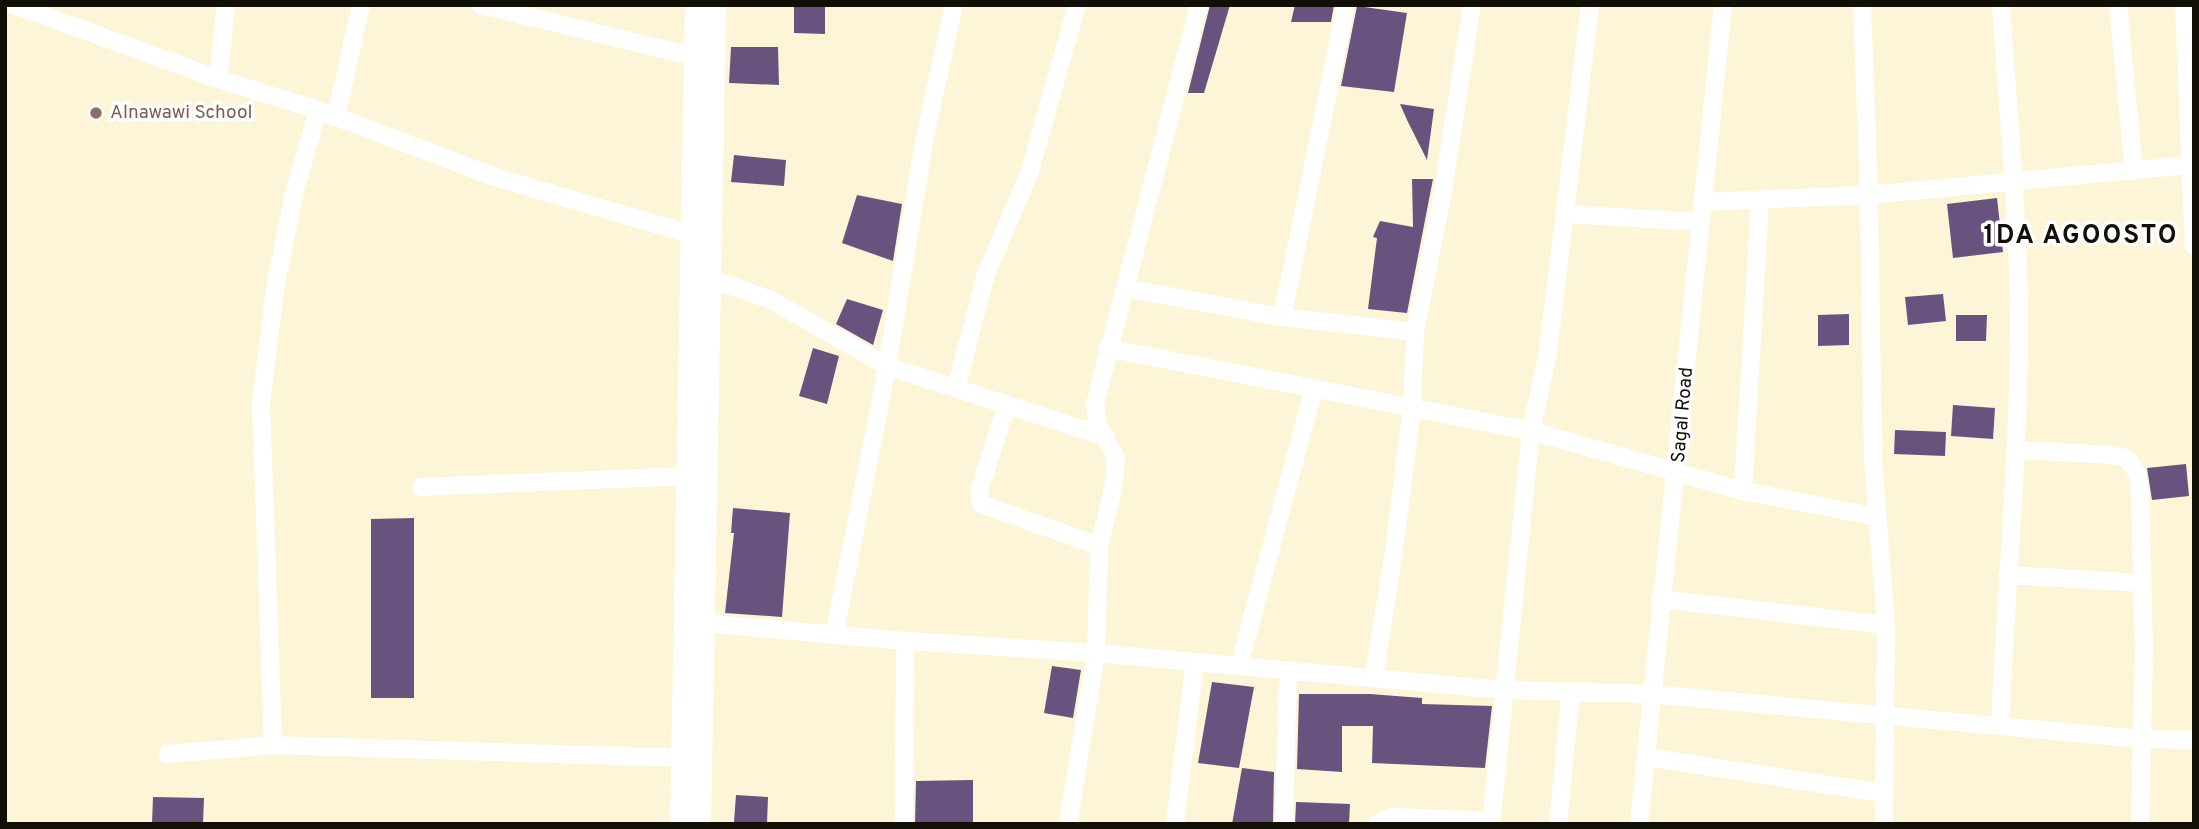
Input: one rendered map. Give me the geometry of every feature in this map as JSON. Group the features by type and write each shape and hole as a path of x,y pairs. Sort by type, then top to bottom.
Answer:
{"street":[{"path":"15,5 39,9 218,79 318,110 495,177 693,235"},
{"path":"218,79 226,5"},
{"path":"336,117 360,5"},
{"path":"481,5 696,57"},
{"path":"697,5 688,476 699,824"},
{"path":"682,824 683,758 694,623 709,278 714,5"},
{"path":"834,636 887,366 925,137 954,5"},
{"path":"956,388 986,274 1029,174 1077,5"},
{"path":"1068,824 1096,653 1099,546 1114,490 1116,458 1097,423 1095,404 1107,348 1199,5"},
{"path":"1282,317 1346,5"},
{"path":"1374,677 1395,551 1412,408 1415,332 1441,197 1472,5"},
{"path":"1377,824 1392,817 1491,822 1531,431 1548,352 1590,5"},
{"name":"Sagal Road","path":"1639,824 1723,5"},
{"path":"1862,5 1869,195 1872,460 1886,625 1884,824"},
{"path":"2000,726 2015,450 2019,318 2014,180 2001,5"},
{"path":"2118,5 2134,171"},
{"path":"2184,5 2194,246"},
{"path":"273,745 261,402 275,289 294,194 318,110"},
{"path":"1702,202 1869,195 2189,165"},
{"path":"1743,491 1760,200"},
{"path":"1566,214 1700,222"},
{"path":"709,278 771,300 887,366 1106,437"},
{"path":"1125,288 1282,317 1415,332"},
{"path":"1107,348 1531,431 1743,491 1877,517"},
{"path":"1239,666 1314,388"},
{"path":"1007,405 979,491 981,504 1099,546"},
{"path":"2015,450 2114,455 2128,459 2137,473 2140,489 2143,583 2140,824"},
{"path":"421,487 688,476"},
{"path":"2007,575 2143,583"},
{"path":"1661,599 1886,625"},
{"path":"694,623 834,636 1096,653 1503,690 1651,694 2141,738 2194,740"},
{"path":"904,824 905,641"},
{"path":"1175,824 1195,662"},
{"path":"1284,824 1288,670"},
{"path":"1558,824 1571,691"},
{"path":"168,754 273,745 683,758"},
{"path":"1645,757 1883,793"}],"building":[{"path":"794,5 825,5 825,34 794,33"},
{"path":"1210,5 1230,5 1204,93 1188,93"},
{"path":"1295,5 1334,5 1331,22 1291,22"},
{"path":"1357,6 1407,13 1394,92 1341,86"},
{"path":"731,47 778,47 779,85 729,83"},
{"path":"1400,104 1434,109 1427,160 1407,120"},
{"path":"734,155 786,160 784,186 731,182"},
{"path":"1412,179 1433,179 1407,313 1368,309 1377,238 1373,237 1380,221 1413,227"},
{"path":"857,195 902,204 893,261 842,243"},
{"path":"1997,198 2003,252 1953,258 1947,204"},
{"path":"1943,294 1946,321 1908,325 1905,297"},
{"path":"847,299 883,310 873,345 836,324"},
{"path":"1849,314 1849,345 1818,346 1818,315"},
{"path":"1956,315 1987,315 1986,341 1956,341"},
{"path":"813,348 839,356 827,404 799,396"},
{"path":"1953,405 1995,408 1993,439 1951,436"},
{"path":"1895,430 1946,432 1945,456 1894,454"},
{"path":"2186,464 2189,496 2152,500 2147,468"},
{"path":"733,508 790,513 782,617 725,613 734,533 731,533"},
{"path":"414,518 414,698 371,698 371,519"},
{"path":"1052,666 1081,670 1073,718 1044,713"},
{"path":"1212,682 1254,687 1239,768 1198,763"},
{"path":"1299,694 1370,694 1422,698 1422,704 1492,706 1485,768 1372,763 1373,726 1342,726 1342,772 1297,769"},
{"path":"1242,768 1274,772 1273,824 1232,824"},
{"path":"973,780 973,822 915,824 916,781"},
{"path":"736,795 768,797 767,824 734,822"},
{"path":"153,797 204,798 203,824 152,824"},
{"path":"1296,802 1350,804 1349,824 1295,824"}],"place":[{"name":"Alnawawi School","path":"96,113"}],"district":[{"name":"1DA AGOOSTO","path":"2081,236"}]}
